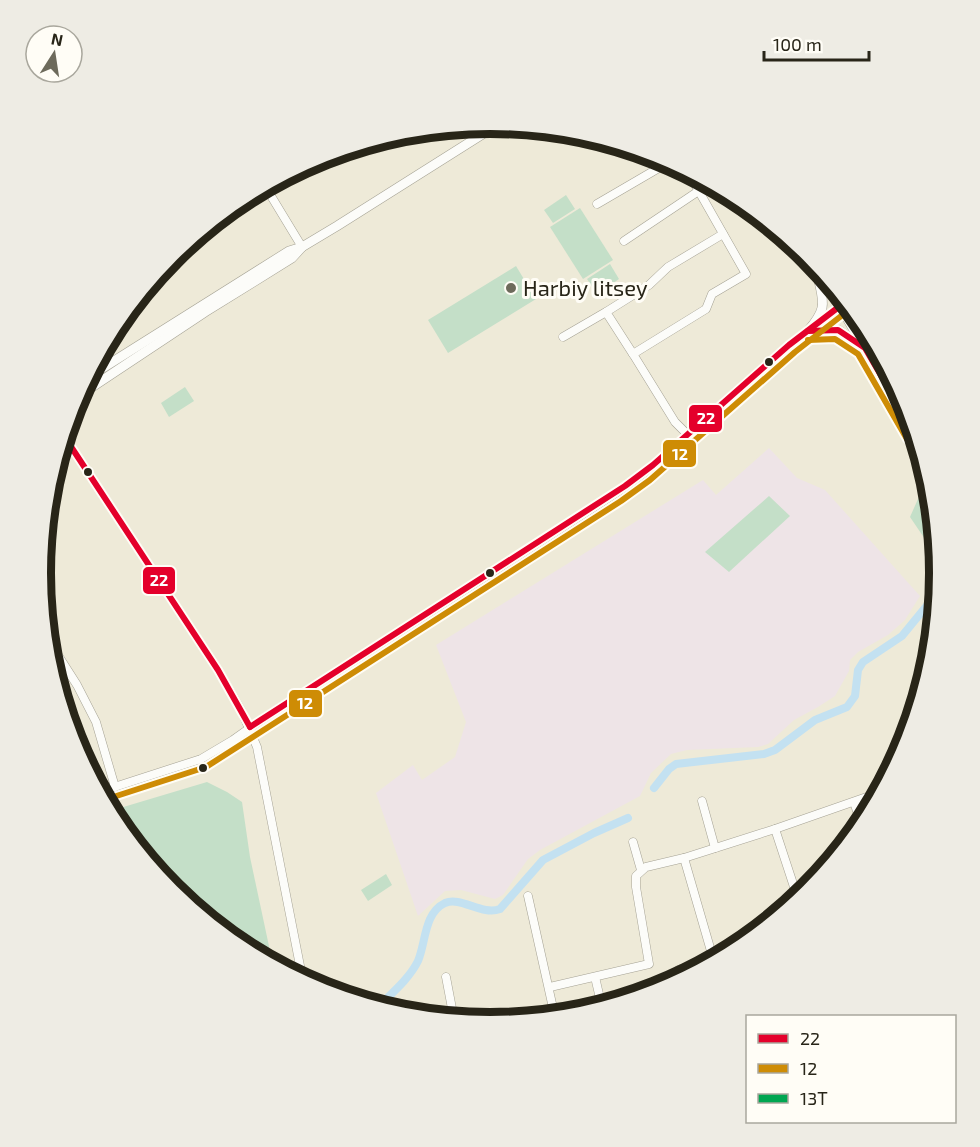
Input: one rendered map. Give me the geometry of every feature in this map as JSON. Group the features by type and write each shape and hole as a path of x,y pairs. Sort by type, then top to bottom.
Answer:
{"main road":[{"path":"102,369 289,251 302,247 482,134"},
{"path":"93,387 292,258 302,247"},
{"path":"808,332 823,310 819,283"},
{"path":"808,332 838,330 865,348"},
{"path":"859,337 887,386"},
{"path":"863,343 865,348"}],"street":[{"path":"597,204 658,168"},
{"path":"633,354 706,309 712,294 746,274 696,186"},
{"path":"624,241 703,189"},
{"path":"270,194 302,247"},
{"path":"563,337 649,285 668,267 723,234"},
{"path":"108,789 201,759 616,493 644,473 838,306"},
{"path":"606,312 675,422 687,434"},
{"path":"70,445 205,650 250,727 257,747 301,969"},
{"path":"59,656 96,722 115,787"},
{"path":"550,987 649,964 636,887 636,876 646,867 684,858 868,797"},
{"path":"702,801 715,848"},
{"path":"854,801 858,813"},
{"path":"775,829 795,889"},
{"path":"633,842 641,870"},
{"path":"684,858 711,953"},
{"path":"528,896 553,1008"},
{"path":"446,977 452,1011"},
{"path":"595,977 600,999"}],"shaded area":[{"path":"769,448 797,478 825,490 920,596 905,620 888,635 858,652 850,660 849,671 835,696 794,720 768,744 758,747 687,750 671,754 651,773 640,796 540,850 528,859 503,895 495,899 461,890 445,891 418,916 376,793 413,765 422,780 455,757 466,722 436,645 703,480 716,495"}],"green space":[{"path":"566,195 575,209 553,223 544,210"},
{"path":"580,208 613,260 583,279 550,227"},
{"path":"610,264 619,279 597,294 587,279"},
{"path":"516,266 536,299 448,353 428,320"},
{"path":"185,387 194,401 169,417 161,403"},
{"path":"921,491 928,543 910,517"},
{"path":"769,496 790,516 729,572 705,552"},
{"path":"207,782 242,802 250,857 271,954 223,922 180,884 142,841 119,808"},
{"path":"386,874 392,885 368,901 361,890"}],"waterway":[{"path":"654,788 676,764 764,754 775,750 815,720 847,707 855,696 858,670 863,662 902,636 928,605"},
{"path":"385,1000 414,968 421,953 429,921 438,908 445,903 458,902 486,910 500,909 543,860 628,818"}],"transit line":[{"name":"22","path":"250,727 625,486 653,465 789,345 839,307"},
{"name":"12","path":"113,797 206,767 621,501 650,480 795,352 844,314"},
{"name":"22","path":"808,331 838,330 865,348 887,386"},
{"name":"12","path":"808,340 835,339 858,354 907,439"},
{"name":"22","path":"70,445 218,670 250,727"}],"place":[{"name":"Harbiy litsey","path":"511,288"}]}
